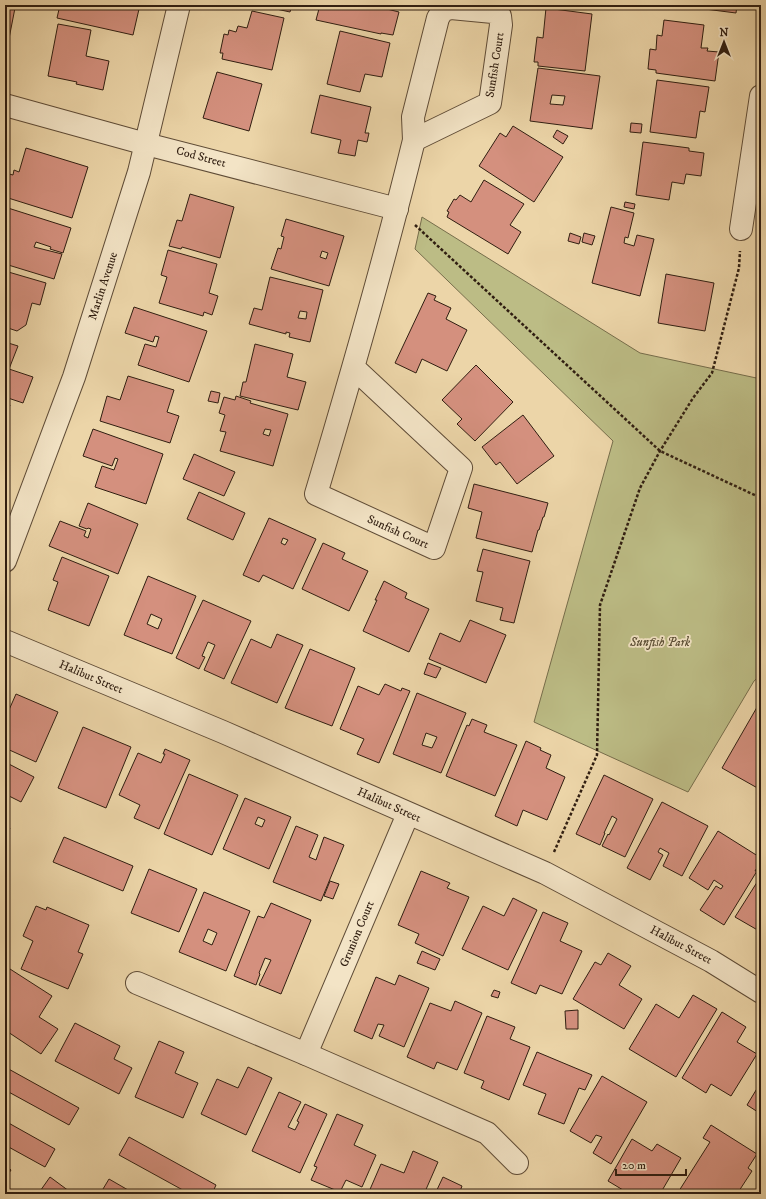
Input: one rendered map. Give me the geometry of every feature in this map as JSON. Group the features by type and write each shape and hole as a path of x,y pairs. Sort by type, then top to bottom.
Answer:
{"street":[{"name":"Marlin Avenue","path":"5,561 74,377 139,172 179,5"},
{"name":"Sunfish Court","path":"354,368 461,468 434,548 316,494 354,368 397,209 414,140 413,117 438,18 443,10 451,8 493,12 500,16 501,25 490,103 414,140"},
{"path":"741,229 761,96"},
{"name":"Cod Street","path":"5,105 146,144 397,209"},
{"name":"Halibut Street","path":"5,641 223,732 545,873 711,961 761,992"},
{"name":"Grunion Court","path":"306,1054 408,814"},
{"path":"137,983 306,1054 487,1133 516,1163"}],"path":[{"path":"397,209 660,450 761,498"},
{"path":"545,873 597,755 600,605 640,488 660,450 693,398 712,373 739,268 741,229"}],"green space":[{"name":"Sunfish Park","path":"422,217 640,353 761,379 761,675 754,681 688,792 534,722 613,441 415,249"}],"building":[{"path":"60,5 124,5 139,9 133,35 57,18"},
{"path":"258,5 292,5 290,12"},
{"path":"320,5 388,5 387,9 399,12 393,35 381,34 316,20"},
{"path":"674,5 737,5 736,13"},
{"path":"5,6 15,8 5,59"},
{"path":"546,8 592,14 585,71 538,66 538,62 534,62 537,37 543,38"},
{"path":"252,11 284,18 272,70 222,59 223,53 220,53 224,34 228,35 229,30 236,32 238,26 247,28"},
{"path":"664,20 704,25 701,48 708,48 707,51 719,52 715,81 656,73 656,70 648,69 650,49 656,50 657,35 662,36"},
{"path":"58,24 91,30 86,56 109,61 103,90 76,84 77,82 48,76"},
{"path":"340,31 390,43 382,77 365,74 360,92 327,84"},
{"path":"538,68 600,76 592,129 530,121","holes":["552,95 565,96 563,105 550,104"]},
{"path":"217,72 262,84 249,131 203,118"},
{"path":"657,80 709,87 705,112 700,111 696,138 650,132"},
{"path":"320,95 371,107 365,133 369,133 367,142 358,140 355,156 338,153 341,140 311,133"},
{"path":"631,123 642,124 641,133 630,132"},
{"path":"513,126 563,157 534,202 479,166 500,133 506,137"},
{"path":"557,130 568,136 563,144 553,137"},
{"path":"643,142 689,148 689,151 704,153 701,176 686,174 684,184 672,182 669,200 636,195"},
{"path":"26,148 88,167 72,218 5,197 5,173 13,175 14,170 19,172"},
{"path":"484,180 524,204 510,225 521,232 508,254 447,217 449,212 447,211 454,199 456,200 460,195 471,202"},
{"path":"190,194 234,207 220,258 182,247 181,249 169,246 177,220 182,221"},
{"path":"625,202 635,204 634,209 624,207"},
{"path":"611,207 634,213 628,238 625,237 624,243 634,246 637,235 654,239 640,296 592,283"},
{"path":"8,208 71,228 63,253 50,249 51,247 36,242 34,247 62,254 54,279 5,264 5,217"},
{"path":"286,219 344,236 329,286 271,269 278,248 281,249 284,237 281,236","holes":["322,251 328,253 326,259 320,257"]},
{"path":"570,233 581,237 579,244 568,241"},
{"path":"584,233 595,236 592,245 582,242"},
{"path":"168,250 217,264 209,293 218,296 212,315 204,312 203,316 159,303 167,277 161,275"},
{"path":"5,271 46,283 40,305 32,303 26,325 17,331 5,327"},
{"path":"666,274 714,283 705,331 658,323"},
{"path":"270,277 323,290 310,342 289,337 290,333 286,332 286,334 249,324 254,308 262,310","holes":["300,311 307,312 306,319 298,318"]},
{"path":"428,293 436,296 434,300 451,308 446,319 467,330 447,371 422,359 416,373 395,363"},
{"path":"134,307 207,331 189,382 138,365 145,344 156,347 159,337 155,336 153,342 125,333"},
{"path":"5,342 18,346 9,369 33,377 23,403 5,397"},
{"path":"255,344 293,354 287,377 306,382 298,410 240,396 243,382 246,382"},
{"path":"476,365 513,402 475,441 457,424 462,419 442,400"},
{"path":"128,376 174,390 167,412 179,416 170,443 100,421 107,396 120,400"},
{"path":"211,391 220,393 218,403 208,401"},
{"path":"236,396 251,401 250,403 288,414 273,466 220,451 226,432 220,431 225,415 219,413 224,397 235,400","holes":["265,429 271,430 269,436 263,434"]},
{"path":"5,403 10,405 5,420"},
{"path":"523,415 554,456 517,484 500,462 496,465 482,447"},
{"path":"93,429 163,454 146,504 95,487 102,466 114,470 118,459 115,458 112,466 83,456"},
{"path":"194,454 235,472 224,496 183,479"},
{"path":"474,484 548,503 532,552 476,538 482,512 468,508"},
{"path":"199,492 245,513 233,540 187,519"},
{"path":"88,503 138,524 118,574 49,546 60,521 86,531 84,536 88,538 91,529 79,526"},
{"path":"269,518 316,539 293,589 263,575 259,582 243,575","holes":["283,538 288,540 285,545 281,543"]},
{"path":"323,543 345,553 342,559 368,571 349,611 302,589"},
{"path":"483,549 530,561 514,623 500,620 503,608 476,601 483,572 477,571"},
{"path":"62,557 109,576 89,626 48,610 58,582 53,580"},
{"path":"148,576 196,596 172,654 124,635","holes":["151,614 162,619 158,629 147,624"]},
{"path":"384,581 407,593 405,598 429,609 409,652 363,631"},
{"path":"203,600 251,621 224,679 204,670 215,645 208,642 202,656 205,657 199,669 176,658"},
{"path":"470,620 506,635 486,683 429,659 440,633 460,642"},
{"path":"277,634 303,645 277,703 231,683 251,639 271,648"},
{"path":"310,649 355,668 332,726 285,708"},
{"path":"428,663 441,668 436,678 424,674"},
{"path":"385,684 401,691 402,688 410,691 379,763 357,754 364,739 340,729 358,686 379,695"},
{"path":"417,693 466,713 441,773 393,754","holes":["426,733 437,737 432,748 422,745"]},
{"path":"16,694 58,712 36,762 5,748 5,719"},
{"path":"760,702 761,703 761,790 722,768"},
{"path":"472,719 487,725 484,732 517,745 495,796 446,776 467,725 469,726"},
{"path":"83,727 131,747 106,808 58,788"},
{"path":"526,741 541,748 540,750 551,755 546,768 565,777 547,820 523,810 517,826 495,816"},
{"path":"165,749 190,760 159,829 134,818 140,805 119,795 138,753 161,763 165,754 163,754"},
{"path":"5,762 34,777 21,802 7,795 5,799"},
{"path":"189,774 238,795 212,855 164,834"},
{"path":"604,775 653,799 625,857 602,846 617,819 612,816 600,845 576,834"},
{"path":"245,798 291,817 269,869 223,849","holes":["258,817 265,820 262,827 255,824"]},
{"path":"662,802 708,826 682,876 663,866 669,853 660,848 658,852 663,855 650,880 627,868"},
{"path":"5,826 10,828 5,837"},
{"path":"296,826 318,835 309,857 316,860 324,837 344,845 321,901 273,882"},
{"path":"718,831 761,858 761,861 755,871 757,871 724,925 700,910 716,886 721,889 723,886 714,880 708,890 689,878"},
{"path":"64,837 133,866 123,891 53,862"},
{"path":"149,869 197,889 179,932 131,913"},
{"path":"421,871 450,883 447,888 469,897 443,956 415,943 419,934 398,925"},
{"path":"761,876 761,932 735,917"},
{"path":"330,881 339,884 333,899 324,896"},
{"path":"204,892 250,911 226,971 179,952","holes":["208,929 217,933 212,945 203,941"]},
{"path":"513,898 537,910 508,970 462,949 483,906 504,916"},
{"path":"271,903 311,920 281,994 259,985 271,960 265,958 256,985 234,976 258,916 264,918"},
{"path":"36,906 46,910 47,907 89,925 78,952 83,954 68,989 21,969 33,941 23,936"},
{"path":"543,912 568,923 560,941 582,951 562,994 540,985 536,994 511,983"},
{"path":"422,951 440,959 435,970 417,963"},
{"path":"608,953 631,966 619,985 642,999 624,1029 573,999 595,962 601,965"},
{"path":"10,969 52,996 39,1017 58,1029 41,1054 5,1030 5,977"},
{"path":"399,975 429,988 404,1047 379,1036 384,1025 378,1024 372,1039 354,1031 376,977 395,985"},
{"path":"494,990 500,992 498,998 491,996"},
{"path":"693,995 717,1009 676,1077 629,1049 656,1004 679,1018"},
{"path":"455,1001 482,1013 457,1070 437,1062 434,1069 407,1057 430,1003 451,1011"},
{"path":"578,1010 578,1029 566,1029 565,1011"},
{"path":"722,1012 746,1027 737,1042 757,1054 731,1096 711,1084 706,1093 682,1078"},
{"path":"487,1016 515,1027 510,1039 530,1047 509,1100 481,1088 484,1081 464,1073"},
{"path":"75,1023 120,1046 114,1059 132,1068 119,1094 55,1061"},
{"path":"159,1041 184,1052 175,1073 198,1083 183,1118 135,1097"},
{"path":"537,1052 592,1075 585,1090 579,1088 564,1124 538,1114 546,1094 523,1085"},
{"path":"5,1067 79,1108 69,1125 5,1090"},
{"path":"248,1067 272,1078 246,1135 201,1114 217,1079 238,1088"},
{"path":"602,1076 647,1102 611,1164 593,1153 602,1137 596,1135 591,1143 570,1131"},
{"path":"761,1082 761,1114 747,1105"},
{"path":"279,1092 301,1102 288,1127 295,1130 299,1122 297,1121 305,1104 327,1114 300,1173 252,1151"},
{"path":"337,1114 363,1125 354,1145 376,1155 362,1187 346,1180 340,1192 311,1180 317,1167 314,1166"},
{"path":"5,1121 55,1149 45,1167 5,1145"},
{"path":"711,1125 757,1154 748,1168 752,1171 737,1194 677,1194 710,1142 703,1138"},
{"path":"129,1137 216,1185 212,1194 190,1194 119,1155"},
{"path":"632,1139 652,1151 657,1144 681,1158 660,1194 627,1194 628,1193 608,1181"},
{"path":"413,1151 438,1162 424,1194 368,1194 381,1164 404,1173"},
{"path":"5,1165 11,1170 5,1179"},
{"path":"50,1177 73,1194 38,1194"},
{"path":"443,1177 462,1186 459,1194 435,1194"},
{"path":"109,1179 135,1194 100,1194"},
{"path":"761,1184 761,1194 755,1194"}]}
